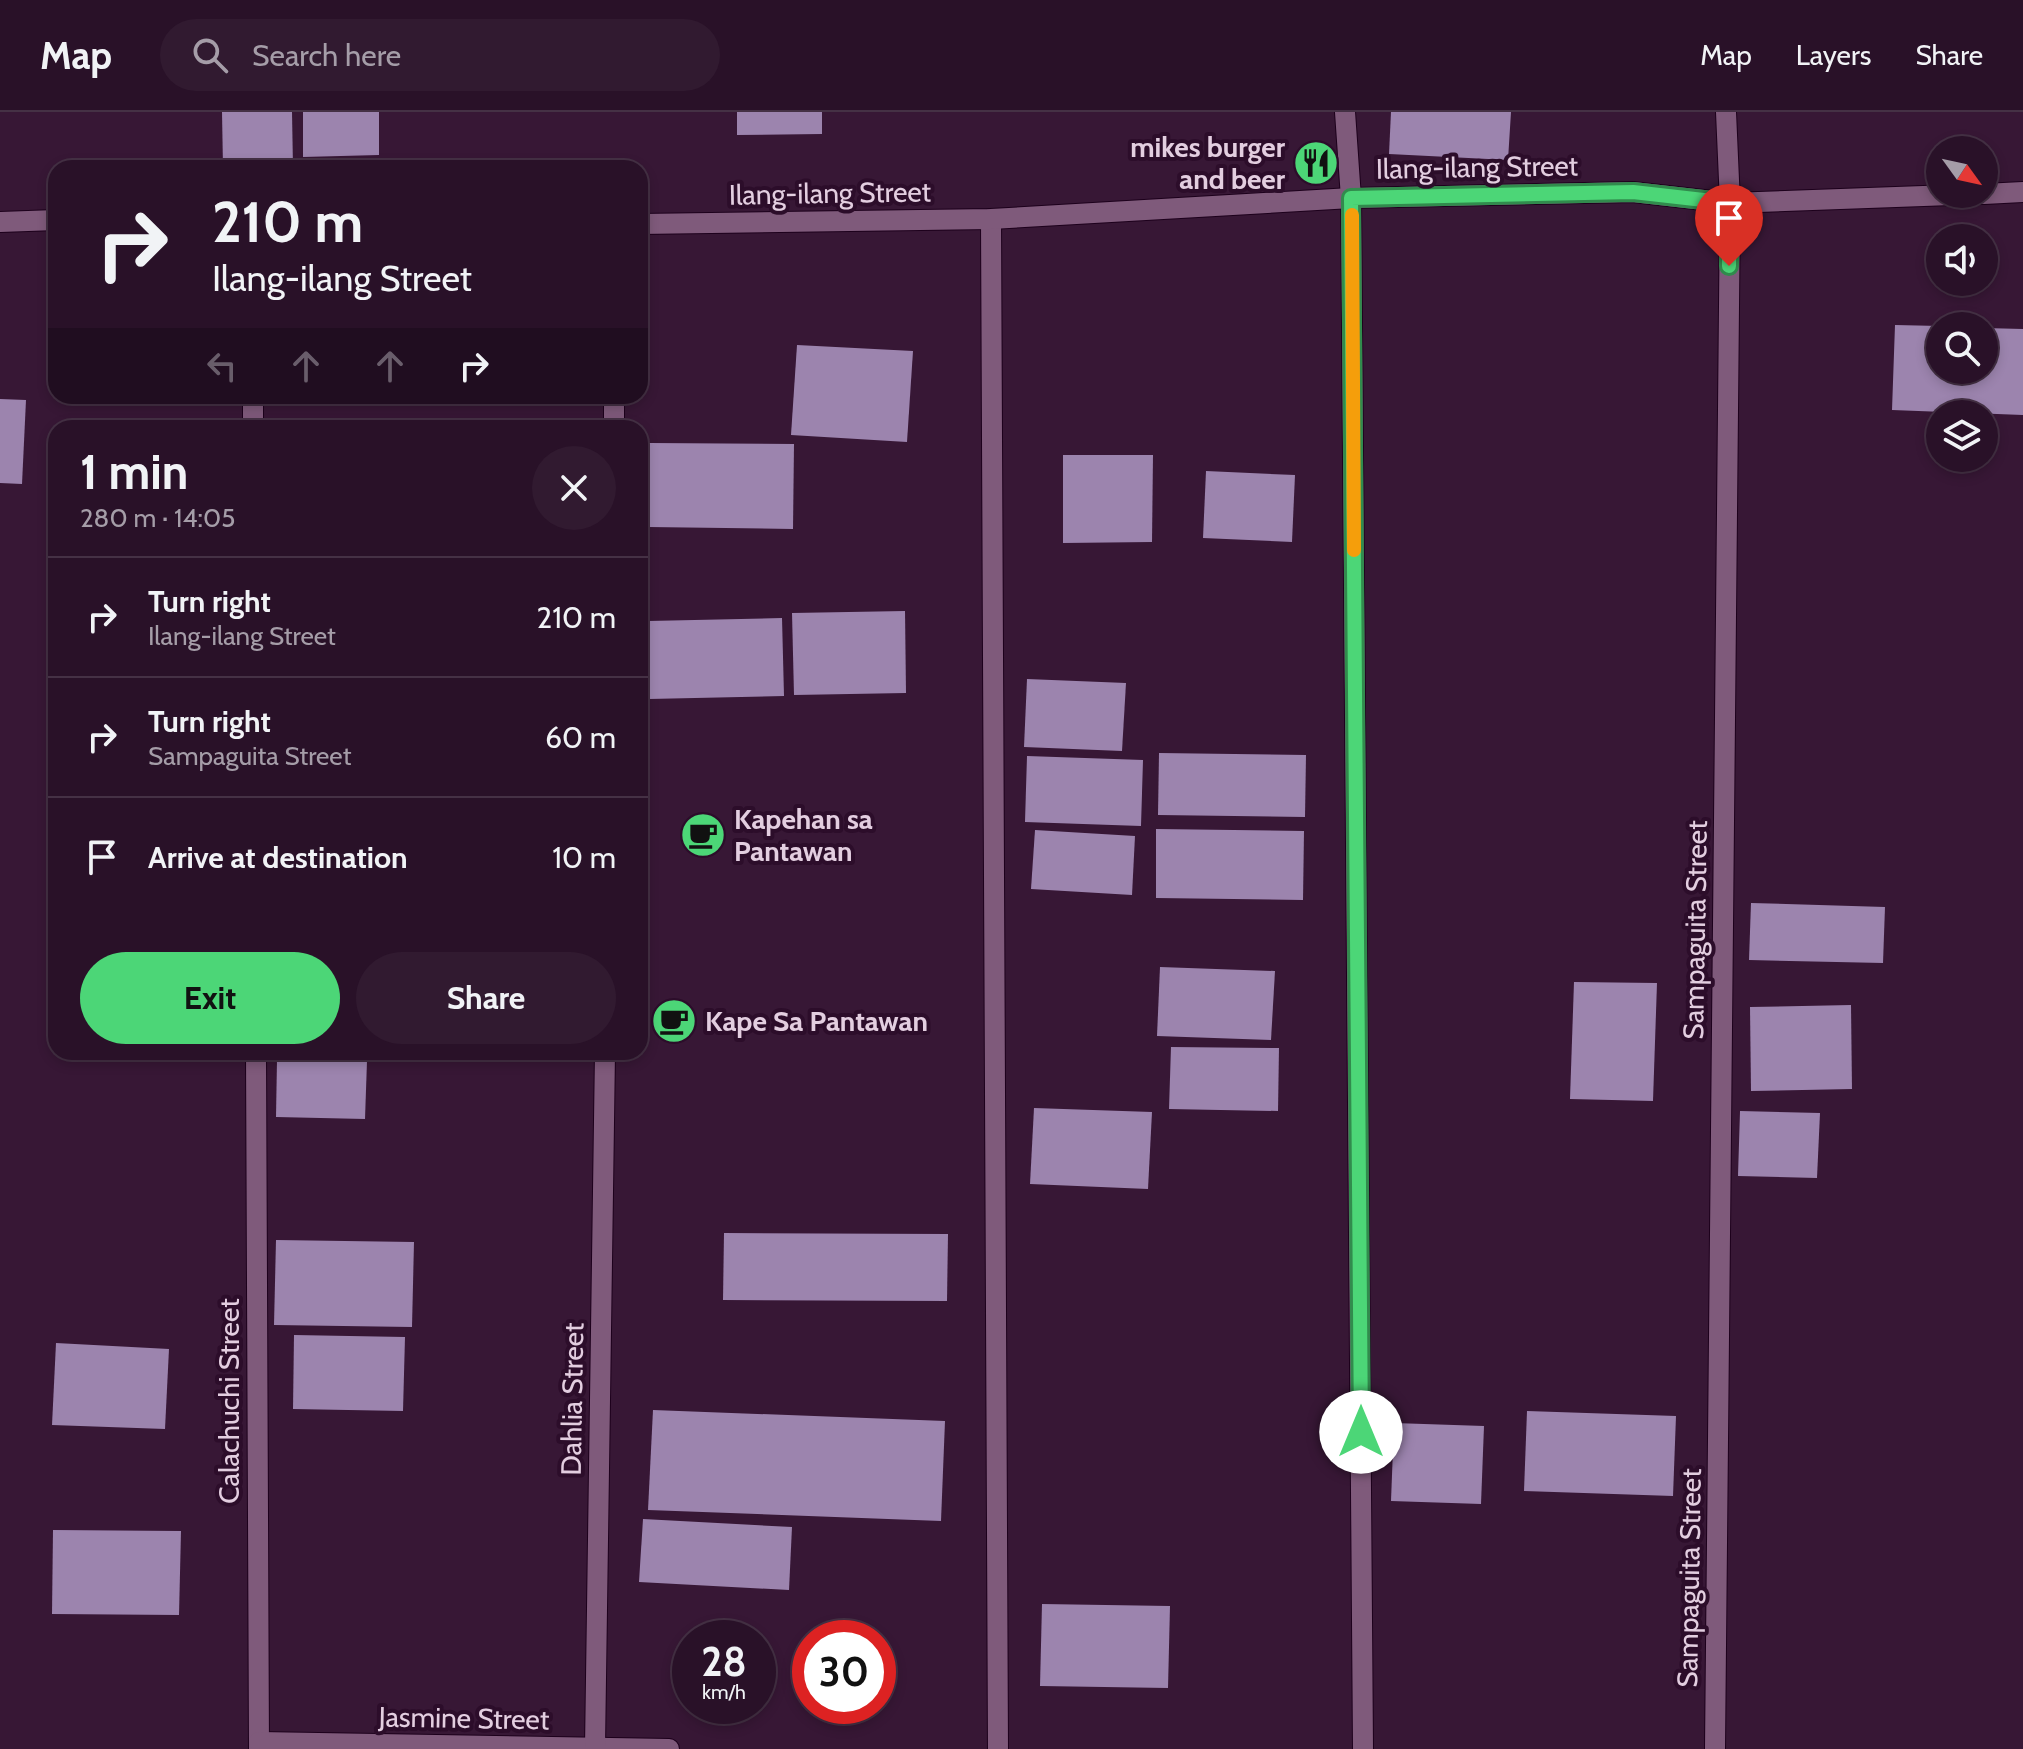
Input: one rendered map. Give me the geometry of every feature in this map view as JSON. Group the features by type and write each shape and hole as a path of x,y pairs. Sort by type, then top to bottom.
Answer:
{"street":[{"path":"1345,112 1351,198 1363,1749"},
{"name":"Sampaguita Street","path":"1715,1749 1730,203 1726,112"},
{"name":"Ilang-ilang Street","path":"648,224 991,219 1351,198 1633,192 1730,203 1926,196"},
{"name":"Ilang-ilang Street","path":"1998,193 2023,192"},
{"path":"991,219 998,1749"},
{"path":"0,222 48,220"},
{"name":"Calachuchi Street","path":"256,1060 259,1746"},
{"name":"Dahlia Street","path":"595,1748 605,1060"},
{"name":"Jasmine Street","path":"259,1746 669,1749"}],"building":[{"path":"222,112 292,112 293,160 223,160"},
{"path":"303,112 379,112 379,155 303,157"},
{"path":"737,112 822,112 822,134 737,135"},
{"path":"1391,112 1511,112 1508,160 1389,154"},
{"path":"1895,325 1926,326 1926,384 1998,384 1998,328 2023,329 2023,415 1998,414 1998,400 1926,400 1926,411 1892,410"},
{"path":"797,345 913,351 907,442 791,435"},
{"path":"0,399 26,400 22,484 0,483"},
{"path":"649,443 794,444 793,529 648,527"},
{"path":"1063,455 1153,455 1152,542 1063,543"},
{"path":"1206,471 1295,475 1292,542 1203,538"},
{"path":"905,611 906,693 794,695 792,613"},
{"path":"782,618 784,696 649,699 648,621"},
{"path":"1027,679 1126,683 1122,751 1024,747"},
{"path":"1159,753 1306,755 1305,817 1158,815"},
{"path":"1027,756 1143,760 1141,826 1025,822"},
{"path":"1156,829 1304,831 1303,900 1156,898"},
{"path":"1035,830 1135,836 1132,895 1031,889"},
{"path":"1751,903 1885,907 1883,963 1749,960"},
{"path":"1160,967 1275,971 1271,1040 1157,1036"},
{"path":"1574,982 1657,983 1653,1101 1570,1099"},
{"path":"1851,1005 1852,1089 1751,1091 1750,1007"},
{"path":"1171,1047 1279,1048 1278,1111 1169,1109"},
{"path":"277,1060 367,1061 365,1119 276,1117"},
{"path":"1034,1108 1152,1112 1148,1189 1030,1184"},
{"path":"1740,1111 1820,1113 1817,1178 1738,1176"},
{"path":"724,1233 948,1234 947,1301 723,1300"},
{"path":"276,1240 414,1242 412,1327 274,1325"},
{"path":"294,1335 405,1337 403,1411 293,1409"},
{"path":"56,1343 169,1349 165,1429 52,1425"},
{"path":"653,1410 945,1421 941,1521 648,1510"},
{"path":"1527,1411 1676,1416 1673,1496 1524,1491"},
{"path":"1394,1423 1484,1426 1481,1504 1391,1501"},
{"path":"643,1519 792,1527 789,1590 639,1582"},
{"path":"53,1530 181,1531 179,1615 52,1614"},
{"path":"1042,1604 1170,1606 1168,1688 1040,1686"}],"slow traffic":[{"path":"1352,215 1354,550"}],"place":[{"name":"mikes burger and beer","path":"1316,163"},
{"name":"Kapehan sa Pantawan","path":"703,835"},
{"name":"Kape Sa Pantawan","path":"674,1021"}],"route":[{"path":"1361,1432 1351,198 1633,192 1730,203 1729,266"}]}
